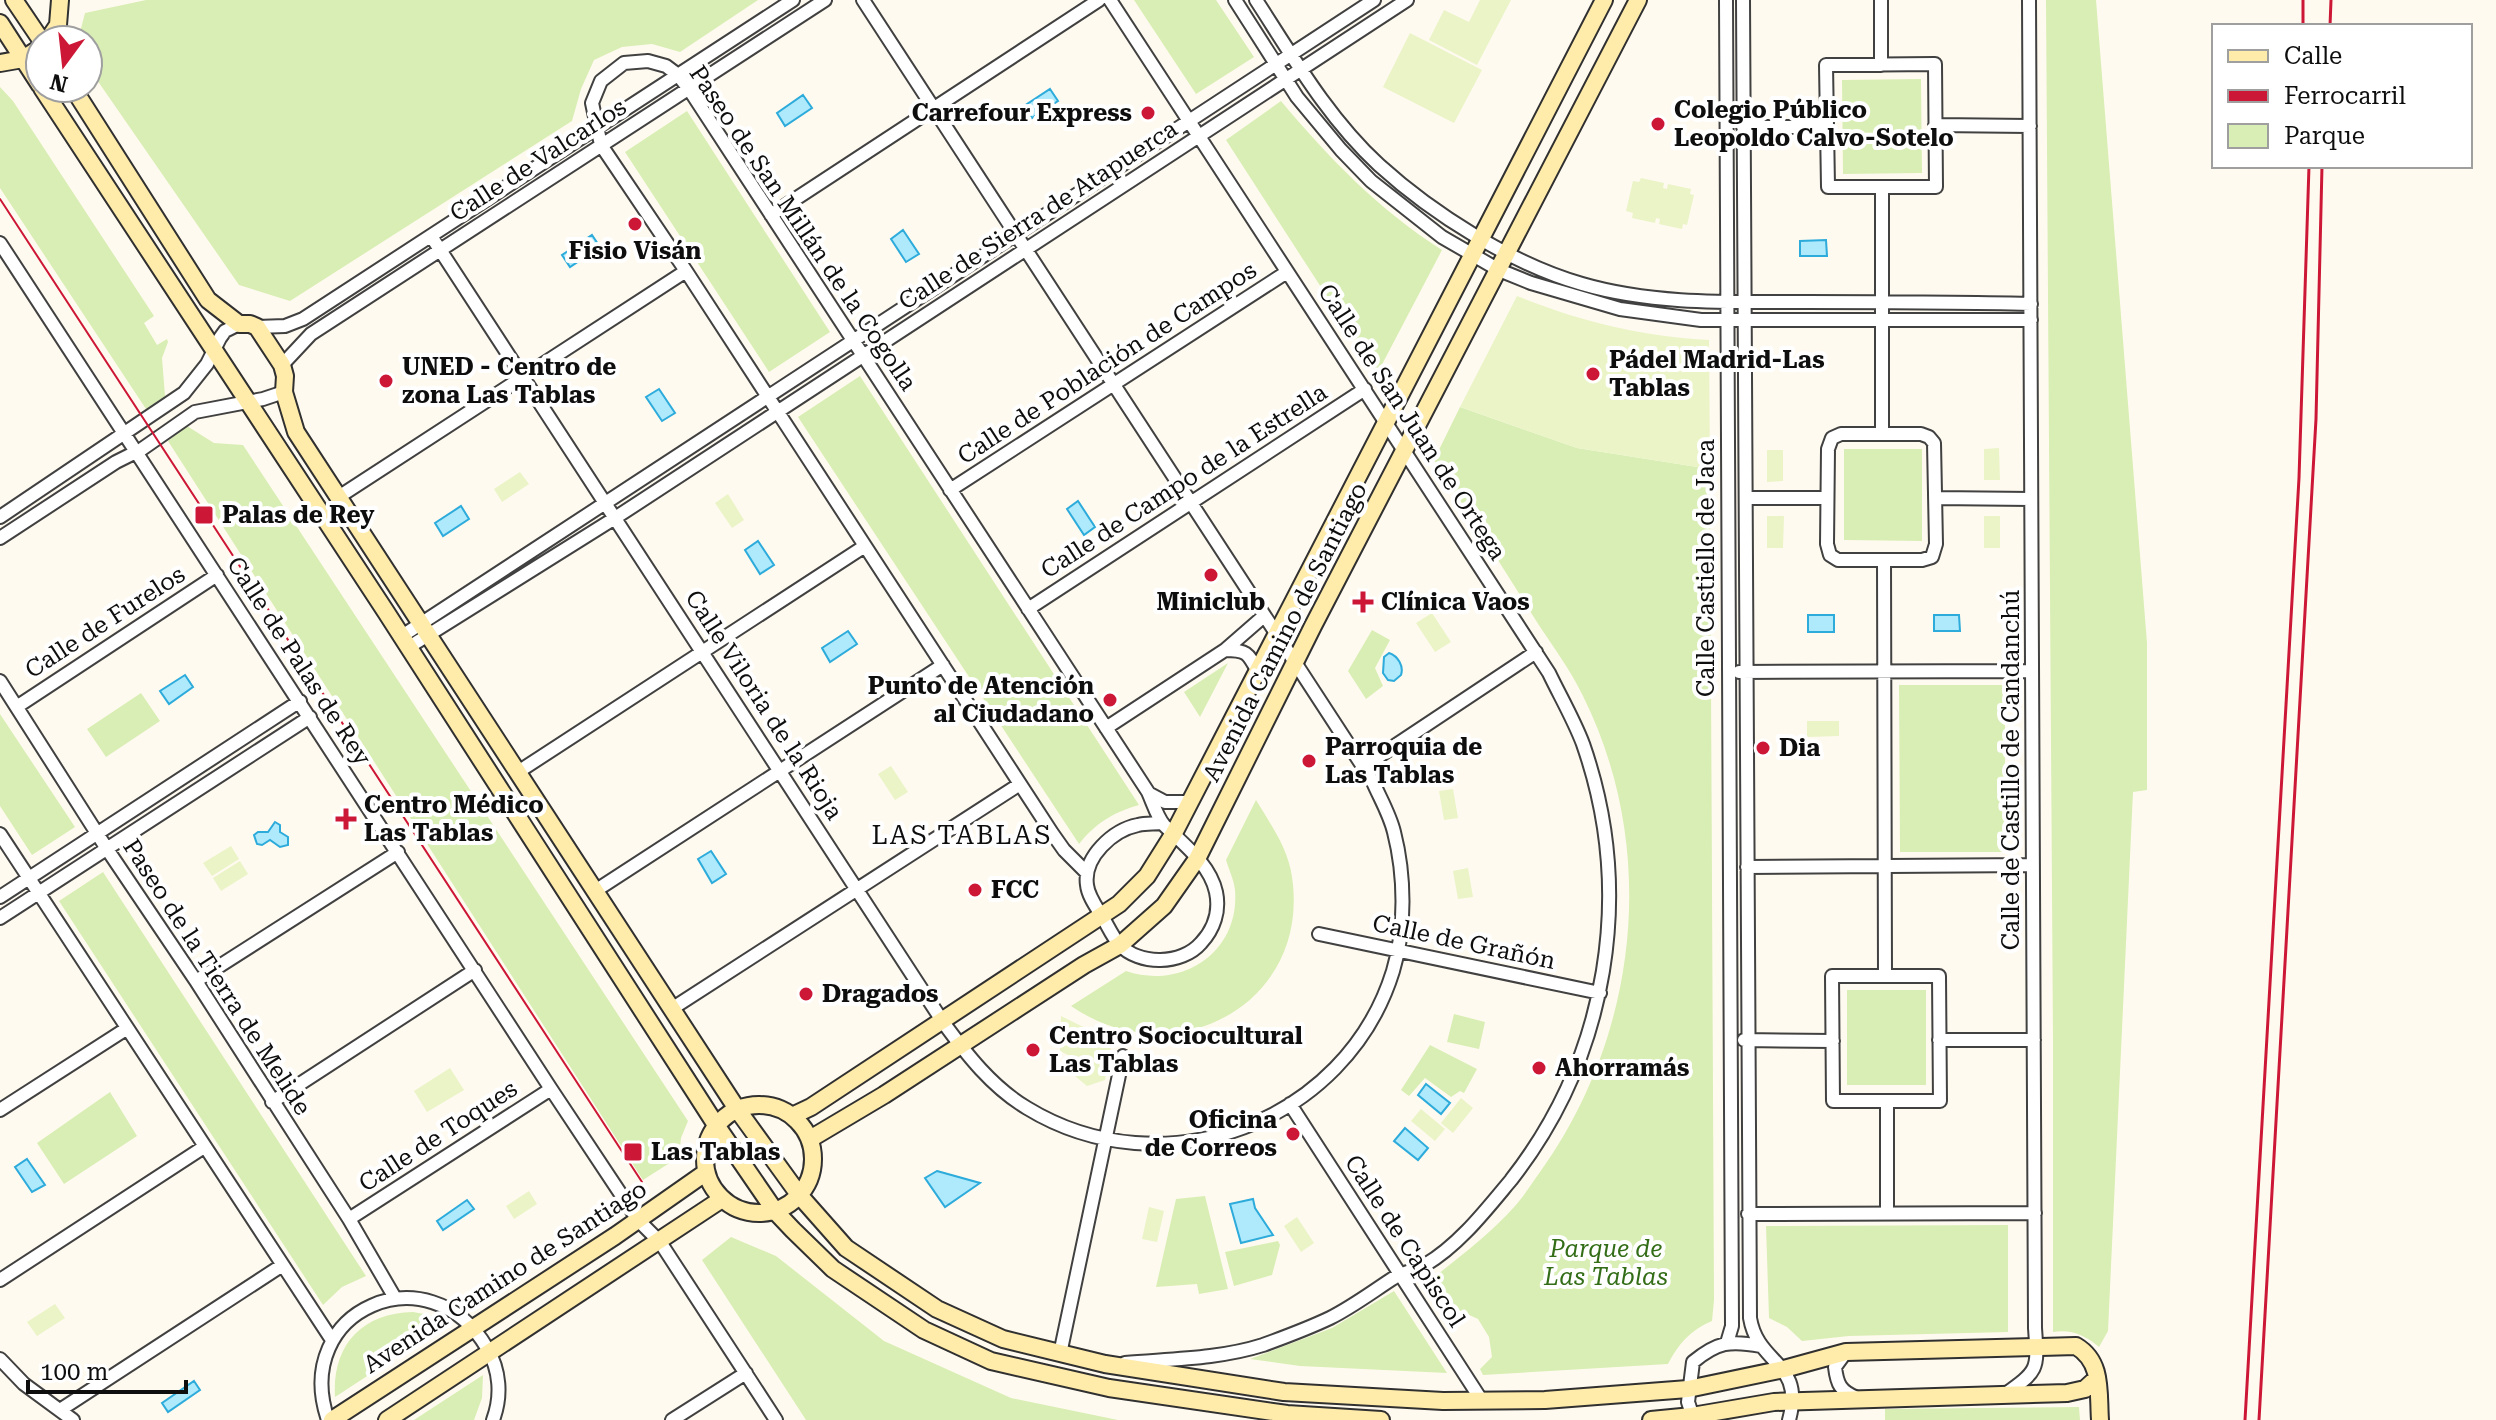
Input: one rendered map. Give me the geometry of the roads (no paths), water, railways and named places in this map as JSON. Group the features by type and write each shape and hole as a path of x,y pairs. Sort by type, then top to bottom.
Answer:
{"street":[{"path":"14,0 30,24"},
{"name":"Calle de Valcarlos","path":"257,327 285,326 303,319 793,0"},
{"name":"Calle de Valcarlos","path":"282,365 311,334 825,0"},
{"name":"Calle Viloria de la Rioja","path":"431,236 943,1022 960,1046 999,1088 1026,1108 1059,1124 1106,1140 1159,1145 1192,1142 1244,1128 1290,1104 1320,1083 1356,1042 1383,995 1393,969 1402,904 1394,831 1373,782 863,0"},
{"path":"771,215 1099,0"},
{"name":"Calle de San Juan de Ortega","path":"1105,1364 1230,1353 1262,1345 1331,1318 1400,1273 1424,1266 1459,1238 1488,1209 1539,1144 1576,1070 1600,993 1609,903 1608,859 1601,811 1582,741 1549,673 1110,0"},
{"path":"1235,0 1297,97 1371,181 1407,212 1499,270 1579,299 1660,316 1727,321 2031,320"},
{"path":"1256,0 1312,89 1377,163 1411,192 1482,239 1552,274 1642,296 1745,302 2031,304"},
{"name":"Calle de Sierra de Atapuerca","path":"405,642 766,396 1374,0"},
{"name":"Calle de Sierra de Atapuerca","path":"425,630 490,599 1407,0"},
{"name":"Avenida Camino de Santiago","path":"792,1116 811,1107 943,1022 1102,916 1147,876 1168,828 1190,802 1277,636 1604,0"},
{"name":"Avenida Camino de Santiago","path":"810,1139 1120,945 1164,906 1197,859 1638,0"},
{"name":"Calle Castiello de Jaca","path":"1726,0 1732,1326 1727,1343"},
{"name":"Calle Castiello de Jaca","path":"1743,0 1750,1318 1754,1336 1791,1381 1794,1401"},
{"path":"1881,0 1881,65"},
{"name":"Calle de Castillo de Candanchú","path":"2029,0 2037,1347"},
{"path":"58,24 63,4"},
{"path":"0,23 23,59 0,63"},
{"name":"Paseo de San Millán de la Cogolla","path":"648,61 666,66 689,89 1148,792 1168,828 1209,875 1216,892 1217,912 1211,931 1198,947 1180,957 1160,961 1139,957 1120,945 1086,886 1087,873 1064,850 601,145 592,103 601,81 624,63 648,61"},
{"path":"1935,64 1935,125 1936,187 1828,187 1826,65 1935,64"},
{"path":"53,104 716,1125 775,1211 833,1269 924,1330 991,1361 1086,1384 1287,1414 1381,1420"},
{"path":"83,104 208,300 239,324"},
{"path":"1935,125 2030,126"},
{"path":"1743,127 1827,127"},
{"path":"1882,187 1882,434"},
{"name":"Calle de Palas de Rey","path":"0,243 551,1089 638,1220 660,1242 776,1420"},
{"path":"337,498 686,271"},
{"name":"Calle de Población de Campos","path":"950,490 1287,272"},
{"path":"0,517 184,393 199,377 225,331 239,324 257,327 282,365 284,392 296,432 337,498 737,1109 800,1196 846,1248 937,1309 1003,1339 1105,1364 1284,1392 1482,1401 1600,1397 1688,1389 1784,1369 1846,1352 2076,1346 2088,1353 2097,1378 2099,1420"},
{"name":"Calle de Campo de la Estrella","path":"1028,609 1365,389"},
{"path":"0,538 195,412 284,392"},
{"path":"1841,434 1882,434 1921,434 1934,443 1936,544 1932,557 1922,560 1838,560 1830,555 1827,544 1828,449 1832,438 1841,434"},
{"path":"79,464 76,472 82,479 90,480"},
{"path":"54,481 66,486 64,496"},
{"path":"1746,498 1827,498"},
{"path":"1935,498 2031,499"},
{"path":"518,772 865,546"},
{"path":"1884,560 1885,976"},
{"name":"Calle de Furelos","path":"18,706 217,575"},
{"path":"1106,728 1225,650 1264,616"},
{"path":"1225,650 1249,654 1258,672"},
{"path":"1363,767 1536,652"},
{"path":"595,891 943,665"},
{"path":"1729,672 2032,671"},
{"name":"Paseo de la Tierra de Melide","path":"0,681 349,1219 395,1298"},
{"path":"0,897 300,701"},
{"path":"0,918 310,717"},
{"path":"673,1008 1020,784"},
{"path":"1148,792 1158,801 1176,804 1190,802"},
{"path":"1087,873 1096,851 1115,835 1136,825 1168,828"},
{"path":"0,834 332,1340"},
{"path":"196,981 398,852"},
{"path":"1747,867 2033,865"},
{"name":"Calle de Grañón","path":"1319,934 1600,993"},
{"path":"272,1102 475,970"},
{"path":"1832,976 1939,976 1939,1040 1940,1101 1833,1101 1832,976"},
{"path":"0,1110 126,1029"},
{"path":"1731,1039 1833,1041"},
{"path":"1939,1040 2034,1040"},
{"path":"1060,1354 1123,1056"},
{"name":"Calle de Toques","path":"349,1219 551,1089"},
{"path":"1887,1101 1887,1213"},
{"name":"Calle de Capiscol","path":"1290,1104 1482,1401"},
{"path":"756,1105 775,1107 792,1116 810,1139 814,1159 810,1178 800,1196 775,1211 756,1214 738,1209 722,1199 705,1173 705,1148 716,1125 737,1109 756,1105"},
{"path":"0,1280 204,1147"},
{"name":"Avenida Camino de Santiago","path":"330,1420 705,1173"},
{"path":"387,1420 722,1199"},
{"path":"1748,1214 2035,1213"},
{"path":"60,1410 281,1266"},
{"path":"330,1420 321,1401 320,1380 323,1359 332,1340 359,1312 370,1305 395,1298 432,1302 461,1315 474,1327 497,1373 499,1394 493,1420"},
{"path":"1693,1418 1688,1389 1693,1362 1708,1350 1727,1343 1737,1341 1761,1346"},
{"path":"2004,1395 2034,1370 2037,1347"},
{"path":"1846,1352 1835,1367 1837,1382 1844,1392 1860,1399"},
{"path":"0,1359 24,1384 73,1420"},
{"path":"672,1420 746,1373"},
{"path":"1651,1420 1693,1418 1774,1402 2067,1393 2085,1389 2097,1378"},
{"path":"2067,1393 2086,1401 2099,1420"},
{"path":"1789,1420 1794,1401"}],"water":[{"path":"1050,89 1058,101 1032,118 1024,106"},
{"path":"803,95 812,108 785,126 777,113"},
{"path":"903,230 919,254 906,262 891,239"},
{"path":"592,235 600,247 570,267 562,255"},
{"path":"1826,240 1827,256 1800,256 1800,241"},
{"path":"659,389 675,413 662,421 646,397"},
{"path":"1078,501 1095,527 1084,535 1067,509"},
{"path":"461,506 469,519 443,536 435,523"},
{"path":"758,541 774,565 760,574 745,550"},
{"path":"1808,615 1834,615 1834,632 1808,632"},
{"path":"1934,615 1959,615 1960,631 1934,631"},
{"path":"848,631 857,644 830,662 822,648"},
{"path":"1389,653 1398,659 1402,668 1401,675 1394,681 1388,680 1383,673 1384,657"},
{"path":"185,675 193,687 169,704 160,691"},
{"path":"275,822 280,825 280,832 288,837 288,845 280,847 270,840 262,845 257,844 254,835 268,832"},
{"path":"711,851 726,874 712,883 698,859"},
{"path":"1426,1084 1450,1103 1441,1114 1418,1095"},
{"path":"1405,1128 1428,1148 1418,1160 1394,1141"},
{"path":"27,1159 45,1185 32,1192 15,1167"},
{"path":"937,1171 980,1183 945,1207 925,1178"},
{"path":"1253,1199 1255,1208 1273,1235 1241,1243 1230,1204"},
{"path":"467,1200 474,1209 443,1230 437,1221"},
{"path":"194,1381 200,1390 168,1412 162,1403"}],"tram line":[{"path":"0,199 642,1182"}],"railway":[{"path":"2303,0 2303,24"},
{"path":"2330,24 2331,0"},
{"path":"2245,1420 2299,478 2309,168"},
{"path":"2259,1420 2316,419 2322,168"}],"place":[{"name":"Carrefour Express","path":"1148,113"},
{"name":"Colegio Público Leopoldo Calvo-Sotelo","path":"1658,124"},
{"name":"Fisio Visán","path":"635,224"},
{"name":"Pádel Madrid-Las Tablas","path":"1593,374"},
{"name":"UNED - Centro de zona Las Tablas","path":"386,381"},
{"name":"Palas de Rey","path":"204,515"},
{"name":"Miniclub","path":"1211,575"},
{"name":"Clínica Vaos","path":"1363,602"},
{"name":"Punto de Atención al Ciudadano","path":"1110,700"},
{"name":"Dia","path":"1763,748"},
{"name":"Parroquia de Las Tablas","path":"1309,761"},
{"name":"Centro Médico Las Tablas","path":"346,819"},
{"name":"FCC","path":"975,890"},
{"name":"Dragados","path":"806,994"},
{"name":"Centro Sociocultural Las Tablas","path":"1033,1050"},
{"name":"Ahorramás","path":"1539,1068"},
{"name":"Oficina de Correos","path":"1293,1134"},
{"name":"Las Tablas","path":"633,1152"}],"district":[{"name":"LAS TABLAS","path":"962,835"}],"park label":[{"name":"Parque de Las Tablas","path":"1606,1263"}]}
